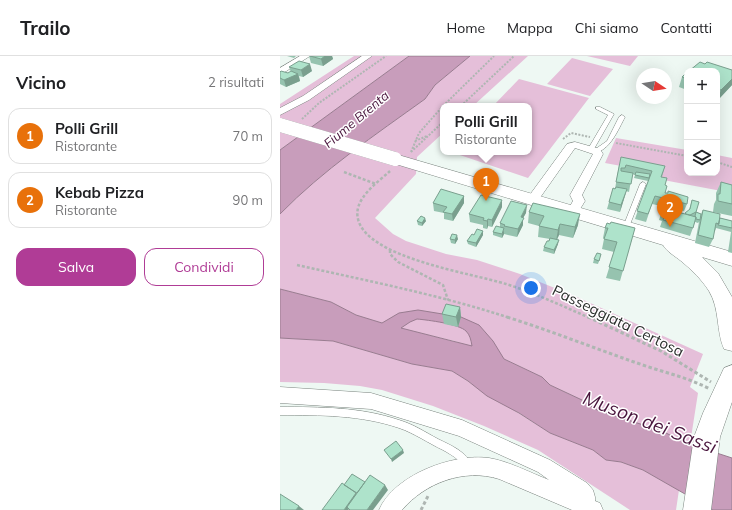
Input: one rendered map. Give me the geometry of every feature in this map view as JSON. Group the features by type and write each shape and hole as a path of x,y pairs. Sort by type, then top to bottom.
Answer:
{"main road":[{"path":"280,125 394,164 533,199 626,227 670,244 702,260 729,283"},
{"path":"670,244 680,242 732,259"},
{"path":"670,244 698,264 717,288 725,305 732,342"},
{"path":"697,510 707,437 715,413 722,379"}],"street":[{"path":"280,72 306,56"},
{"path":"280,112 306,98 368,56"},
{"path":"280,62 292,64"},
{"path":"533,199 571,146 575,145 594,150 598,154 576,195 579,201 574,211"},
{"path":"280,395 371,401 462,428 544,466 580,490 586,497 589,508"},
{"path":"389,510 394,503 424,479 453,469 468,467 497,469 552,490 589,508"}],"lane":[{"path":"594,150 611,114 598,108"},
{"path":"594,150 609,142 622,117"},
{"path":"626,227 643,184"},
{"path":"280,411 316,411 363,416 399,424 455,452 464,458 468,467"}],"path":[{"path":"300,122 319,103 386,56"},
{"path":"446,103 494,56"},
{"path":"464,103 514,56"},
{"path":"411,152 413,143 440,110"},
{"path":"416,148 440,125"},
{"path":"413,143 430,135"},
{"path":"614,143 684,155"},
{"path":"720,163 732,167"},
{"name":"Passeggiata Certosa","path":"394,164 367,193 359,205 358,219 368,235 377,243 390,250 414,259 488,278 543,297 722,379"},
{"path":"344,172 376,184"},
{"path":"390,250 390,254 398,262 443,285 446,288 448,300"},
{"path":"297,266 477,307 565,336 613,355 696,382"},
{"path":"421,510 429,493"}],"shaded area":[{"path":"354,56 409,56 280,150 280,104"},
{"path":"470,56 528,56 476,103 440,103 440,136 417,157 416,174 375,218 393,234 406,241 446,254 477,260 520,274 577,297 703,354 690,387 698,393 690,444 662,431 597,410 582,400 550,385 542,377 504,359 454,341 382,324 356,315 331,302 280,289 280,214 332,168 425,99 435,85"},
{"path":"587,56 638,56 630,66"},
{"path":"572,58 613,69 590,96 547,84"},
{"path":"519,79 589,98 528,178 460,155 532,155 532,103 496,103"},
{"path":"616,138 684,149 684,176 720,176 720,156 732,158 732,193 658,179 659,173 605,163"},
{"path":"280,338 333,341 412,364 452,371 550,433 593,450 606,460 621,462 643,470 679,490 676,510 630,510 538,450 484,426 433,406 382,390 360,386 280,382"}],"water":[{"name":"Fiume Brenta","path":"409,56 470,56 435,85 425,99 332,168 280,214 280,150"},
{"path":"280,289 331,302 356,315 382,323 399,313 418,310 461,317 479,325 493,341 504,359 542,377 550,385 582,400 597,410 662,431 686,443 732,458 732,510 713,510 643,470 621,462 606,460 593,450 550,433 519,413 487,396 452,371 412,364 333,341 280,338","holes":["417,319 457,326 466,331 471,340 472,346 401,328"]}],"building":[{"path":"310,56 325,56 321,59"},
{"path":"299,61 310,64 301,70 289,67"},
{"path":"700,62 705,64 707,62 732,70 732,79 720,90 720,68 693,68"},
{"path":"281,71 288,73 291,71 298,74 284,80 280,78"},
{"path":"621,157 665,166 661,177 667,178 665,193 668,193 668,191 688,197 687,204 655,196 648,214 637,211 652,171 626,165 625,168 621,168 621,171 633,173 631,184 616,182"},
{"path":"636,172 650,174 649,178 635,175"},
{"path":"721,182 732,185 732,204 718,201"},
{"path":"616,187 627,189 621,205 609,202 613,188 615,189"},
{"path":"441,189 464,196 452,214 443,212 447,207 433,203"},
{"path":"481,195 502,200 492,220 483,220 484,218 469,214"},
{"path":"692,200 699,202 696,212 690,215 686,214 685,213 690,209"},
{"path":"511,201 527,205 521,217 524,218 518,229 504,226 505,225 500,223"},
{"path":"533,203 580,214 575,227 560,224 558,230 539,226 544,216 529,212"},
{"path":"663,208 696,217 693,228 663,220 665,214 662,213"},
{"path":"703,210 720,214 719,224 716,223 713,239 698,235"},
{"path":"696,212 701,214 700,220 696,219"},
{"path":"421,216 425,218 422,223 417,221"},
{"path":"720,218 732,221 732,228 718,225"},
{"path":"611,222 635,228 623,271 609,267 617,242 604,239 608,228 605,228 607,223 610,224"},
{"path":"496,226 504,228 502,234 493,232"},
{"path":"477,229 483,231 476,243 467,241 472,234 474,235"},
{"path":"452,234 457,235 455,240 450,239"},
{"path":"550,238 559,240 554,250 544,247"},
{"path":"597,253 601,254 599,261 594,259"},
{"path":"446,304 460,307 456,317 442,314"},
{"path":"396,441 403,450 391,459 384,450"},
{"path":"352,474 365,482 357,493 344,485"},
{"path":"370,475 385,485 367,510 350,510 347,507"},
{"path":"342,483 356,493 344,510 322,510"},
{"path":"280,494 299,506 296,510 280,510"}],"place":[{"name":"Polli Grill","path":"486,201"},
{"name":"Kebab Pizza","path":"670,227"}],"water label":[{"name":"Muson dei Sassi","path":"650,422"}]}
